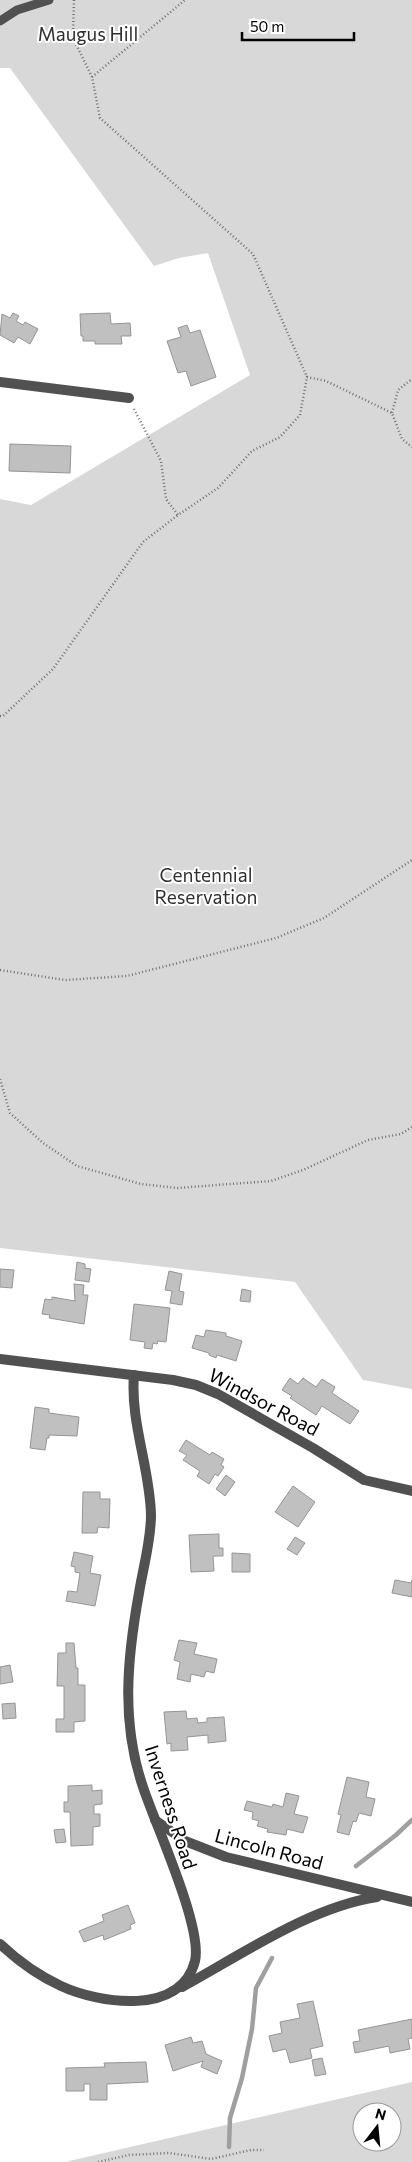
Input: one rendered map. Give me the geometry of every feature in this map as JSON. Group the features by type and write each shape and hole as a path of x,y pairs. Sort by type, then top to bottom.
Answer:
{"street":[{"path":"0,382 129,398"},
{"name":"Windsor Road","path":"0,1359 184,1382 207,1388 313,1448 352,1475 377,1485 412,1491"},
{"name":"Inverness Road","path":"134,1375 134,1405 148,1483 150,1519 133,1628 128,1705 134,1754 154,1819 191,1918 195,1936 195,1961 189,1976 177,1990"},
{"name":"Lincoln Road","path":"154,1819 185,1841 226,1857 412,1902"},
{"name":"Lincoln Road","path":"177,1990 312,1916 351,1902 383,1896"},
{"path":"0,1944 39,1975 84,1994 114,2000 138,2001 148,2000 177,1990"}],"lane":[{"path":"0,21 17,10 49,0"}],"path":[{"path":"0,716 3,716 53,669 143,542 218,488 252,452 280,437 300,415 308,377 253,254 100,118 92,77 73,38 74,0"},
{"path":"92,77 185,0"},
{"path":"308,377 326,381 392,413"},
{"path":"412,379 398,390 392,413 402,439 412,447"},
{"path":"129,398 161,461 166,499 178,515"},
{"path":"0,970 65,980 127,976 276,938 324,918 412,860"},
{"path":"0,1079 10,1113 43,1143 77,1166 141,1184 177,1188 271,1181 303,1170 368,1140 402,1134 412,1127"},
{"path":"98,2162 129,2155 169,2153 211,2159 251,2150 264,2150"}],"green space":[{"name":"Centennial Reservation","path":"0,0 412,0 412,1389 363,1380 295,1282 0,1248 0,499 31,505 250,375 208,253 179,258 154,266 10,68 0,68"},
{"path":"412,2082 412,2162 65,2162"}],"building":[{"path":"13,313 19,316 16,321 23,325 25,322 38,329 30,344 18,337 14,343 0,335 2,314 10,318"},
{"path":"110,313 111,324 130,323 131,336 121,336 122,344 95,344 95,341 83,341 80,314"},
{"path":"187,325 190,333 200,330 216,377 191,386 186,371 178,373 167,341 181,337 178,328"},
{"path":"10,444 71,446 70,473 9,471"},
{"path":"77,1262 85,1264 85,1268 91,1269 89,1282 75,1280"},
{"path":"0,1269 14,1270 12,1288 0,1287"},
{"path":"169,1271 182,1274 179,1291 184,1292 182,1305 170,1303 172,1291 165,1290"},
{"path":"74,1284 84,1285 83,1295 88,1295 84,1324 49,1318 50,1315 42,1314 45,1299 52,1300 52,1297 75,1301"},
{"path":"242,1289 251,1291 250,1302 240,1301"},
{"path":"134,1304 170,1308 166,1342 158,1341 157,1344 153,1343 152,1349 144,1348 145,1342 130,1340"},
{"path":"206,1330 226,1333 226,1336 242,1341 236,1361 217,1355 216,1358 209,1355 209,1353 192,1348 196,1335 204,1337"},
{"path":"290,1378 298,1384 303,1378 316,1387 322,1379 335,1387 332,1393 359,1411 350,1424 322,1406 316,1415 290,1398 292,1396 282,1390"},
{"path":"35,1407 49,1409 49,1413 79,1417 77,1436 49,1435 45,1450 30,1448"},
{"path":"186,1440 210,1455 212,1452 224,1459 221,1465 224,1467 218,1476 215,1474 209,1484 197,1476 200,1471 183,1460 187,1455 179,1451"},
{"path":"226,1475 235,1482 225,1496 216,1489"},
{"path":"293,1486 315,1502 298,1527 275,1512"},
{"path":"83,1492 100,1492 100,1499 110,1499 109,1528 98,1527 97,1533 82,1533"},
{"path":"219,1534 219,1548 223,1548 223,1556 213,1556 214,1571 191,1572 189,1535"},
{"path":"295,1537 305,1543 297,1555 287,1549"},
{"path":"74,1552 93,1556 90,1573 101,1575 95,1606 66,1601 68,1591 77,1592 80,1573 75,1572 75,1567 71,1566"},
{"path":"232,1553 250,1554 250,1572 232,1572"},
{"path":"395,1580 411,1583 412,1580 412,1597 392,1593"},
{"path":"179,1640 197,1643 194,1654 217,1659 214,1673 206,1671 204,1677 191,1674 190,1682 177,1679 180,1662 174,1660"},
{"path":"66,1643 74,1643 76,1668 78,1668 78,1685 85,1685 85,1721 74,1722 74,1732 56,1732 56,1719 64,1719 64,1686 57,1686 58,1653 66,1653"},
{"path":"10,1665 13,1682 0,1684 0,1667"},
{"path":"15,1703 16,1718 3,1719 2,1704"},
{"path":"186,1711 187,1719 197,1718 198,1723 207,1722 207,1718 224,1717 226,1741 208,1743 208,1735 187,1737 188,1750 171,1751 171,1743 167,1744 164,1712"},
{"path":"347,1777 369,1782 366,1797 375,1799 371,1816 359,1813 356,1822 353,1821 349,1835 337,1832 341,1815 338,1814"},
{"path":"92,1785 92,1791 102,1790 102,1804 94,1805 94,1814 100,1814 100,1826 93,1827 93,1845 71,1846 70,1812 64,1812 64,1802 68,1802 68,1786"},
{"path":"286,1793 299,1796 294,1814 308,1817 303,1833 287,1829 286,1835 267,1832 268,1829 257,1826 259,1821 252,1819 253,1812 244,1810 247,1801 272,1807 273,1804 283,1807"},
{"path":"64,1829 66,1842 56,1843 54,1830"},
{"path":"128,1905 135,1923 130,1925 131,1929 104,1940 103,1935 84,1942 79,1931 104,1921 102,1915"},
{"path":"313,2001 323,2046 310,2049 312,2058 290,2063 286,2049 273,2052 269,2036 282,2033 280,2022 300,2018 297,2004"},
{"path":"412,2019 412,2038 408,2039 410,2049 390,2053 389,2046 355,2053 353,2042 360,2041 358,2030"},
{"path":"191,2037 193,2043 202,2041 206,2054 222,2061 217,2074 201,2067 203,2061 173,2071 165,2045"},
{"path":"322,2058 326,2074 315,2076 312,2060"},
{"path":"146,2062 148,2082 107,2084 107,2100 90,2100 90,2084 84,2084 84,2091 66,2091 66,2068 105,2067 104,2063"}],"waterway":[{"path":"356,1866 412,1820"},
{"path":"229,2147 230,2118 242,2078 252,2029 256,1988 272,1958"}],"park label":[{"name":"Maugus Hill","path":"88,34"}]}
